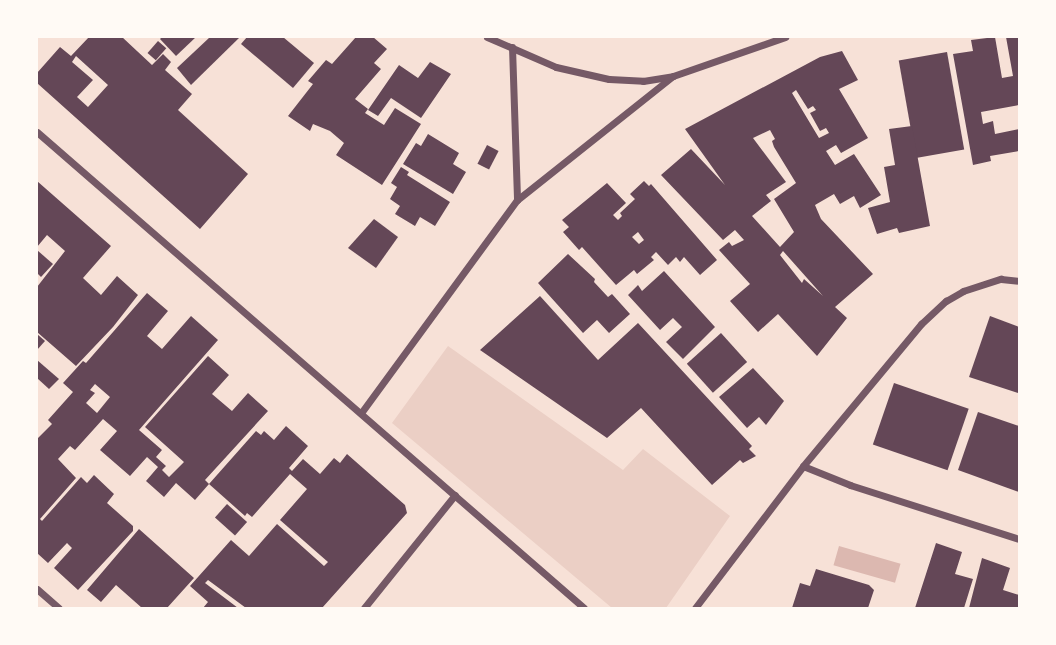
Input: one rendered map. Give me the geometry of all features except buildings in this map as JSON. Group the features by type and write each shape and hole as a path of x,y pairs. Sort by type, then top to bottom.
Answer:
{"street":[{"path":"487,37 556,67 610,79 643,81 673,76 785,37"},
{"path":"512,47 517,200"},
{"path":"361,413 517,200 673,76"},
{"path":"37,132 584,608"},
{"path":"695,608 803,466 921,324 946,301 982,285 1001,279 1019,281"},
{"path":"803,466 1019,539"},
{"path":"364,608 455,495"},
{"path":"37,589 59,608"}],"shaded area":[{"path":"448,346 623,470 643,449 730,516 666,608 612,608 392,423"},
{"path":"839,546 901,564 895,583 833,565"}]}
